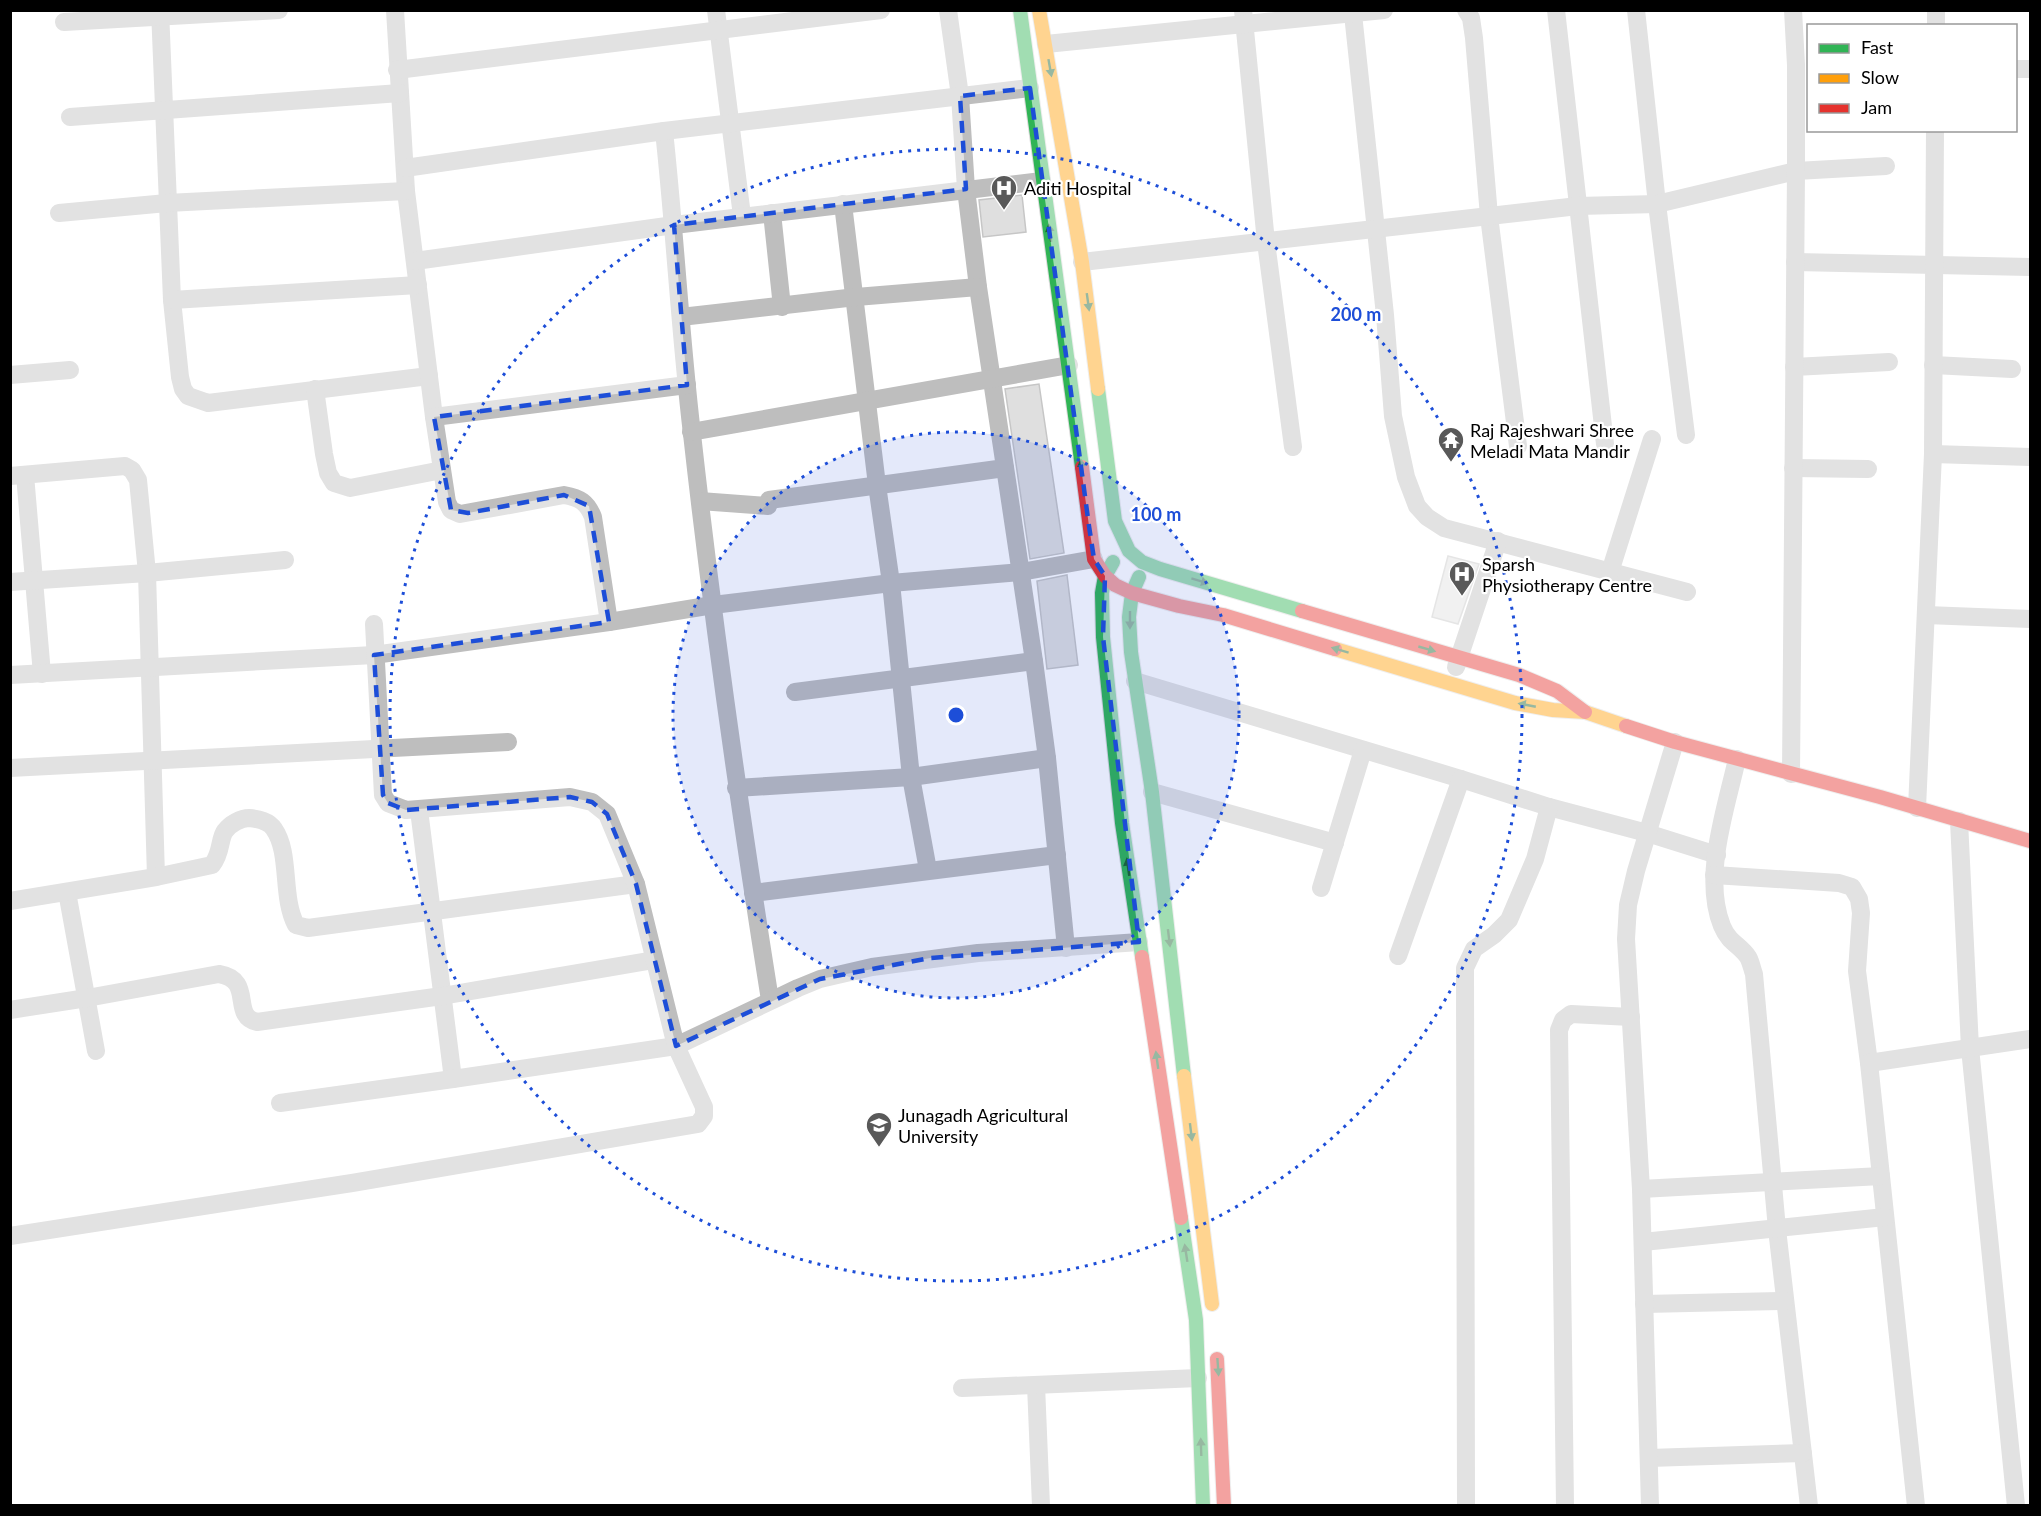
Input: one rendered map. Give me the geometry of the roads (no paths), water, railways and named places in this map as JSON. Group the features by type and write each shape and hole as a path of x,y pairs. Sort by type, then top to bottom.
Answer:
{"main road":[{"path":"1020,10 1094,559 1105,576 1115,585 1132,593 1223,615 1515,703 1553,710 1585,712 1676,742 2031,841"},
{"path":"1040,10 1082,262 1115,521 1123,544 1130,555 1144,564 1519,675 1557,691 1585,712"},
{"path":"1123,544 1105,576 1102,593 1103,637 1122,823 1196,1320 1203,1506"},
{"path":"1144,564 1132,593 1129,617 1131,652 1152,792 1213,1312"},
{"path":"1216,1348 1224,1506"}],"street":[{"path":"64,22 160,14 279,10"},
{"path":"395,10 406,191 447,502 451,510 460,514 564,495 580,498 589,506 593,517 609,622"},
{"path":"716,10 742,216"},
{"path":"397,70 881,10"},
{"path":"948,10 960,96 966,189 978,286 1047,758 1066,948"},
{"path":"1046,44 1244,17 1353,14 1384,10"},
{"path":"1466,10 1471,18 1474,38 1489,216 1518,446"},
{"path":"1556,10 1605,444"},
{"path":"1636,10 1657,204 1686,435"},
{"path":"1791,774 1796,171 1802,65 1793,10"},
{"path":"160,14 162,111 172,300 180,376 183,389 188,396 208,403 429,376"},
{"path":"1353,14 1374,230 1385,315 1393,416 1399,451 1417,506 1426,517 1444,528 1687,592"},
{"path":"1244,17 1266,242 1293,447"},
{"path":"405,168 664,131 1030,88"},
{"path":"70,117 400,93"},
{"path":"664,131 691,432 736,788 770,1000"},
{"path":"1917,808 1933,454 1935,132"},
{"path":"1082,262 1578,206 1657,204 1796,171 1886,166"},
{"path":"415,261 742,216 1042,181"},
{"path":"59,213 167,202 406,191"},
{"path":"843,204 891,583 911,777 928,870"},
{"path":"772,213 782,306"},
{"path":"1795,262 2031,267"},
{"path":"172,300 418,285"},
{"path":"681,317 978,286"},
{"path":"1794,367 1889,362"},
{"path":"691,432 1069,365"},
{"path":"1933,365 2012,369"},
{"path":"10,375 70,370"},
{"path":"434,417 687,385"},
{"path":"315,389 324,454 328,473 334,483 350,488 442,470"},
{"path":"1610,572 1652,439"},
{"path":"1933,454 2031,457"},
{"path":"42,674 34,580 18,475 125,466 132,470 138,480 147,573 156,877"},
{"path":"700,501 769,503 877,485 1005,468"},
{"path":"1793,468 1868,470"},
{"path":"1450,683 1498,541"},
{"path":"10,675 374,655 713,605 891,583 1021,572 1094,559"},
{"path":"10,582 147,573 285,560"},
{"path":"1926,615 2031,619"},
{"path":"10,1236 352,1183 698,1124 704,1116 704,1107 654,960 636,884 607,814 592,802 570,797 419,810 406,810 388,803 383,795 374,624"},
{"path":"795,692 1034,661"},
{"path":"1135,681 1461,778 1549,807 1647,833 1717,855"},
{"path":"10,768 508,742"},
{"path":"1650,1506 1641,1189 1626,939 1628,905 1647,833 1676,742"},
{"path":"1320,888 1363,750"},
{"path":"736,788 911,777 1047,758"},
{"path":"1737,759 1717,855 1714,897 1721,924 1729,940 1748,957 1754,974 1784,1301 1809,1506"},
{"path":"1398,956 1461,778"},
{"path":"1152,792 1335,843"},
{"path":"1466,1506 1465,968 1474,949 1494,935 1509,920 1535,859 1549,807"},
{"path":"419,810 453,1079"},
{"path":"10,901 156,877 212,865 221,847 224,832 233,824 247,818 266,821 274,829 282,847 291,914 296,925 308,928 636,884"},
{"path":"1959,821 1970,1048 2016,1506"},
{"path":"753,893 1057,855"},
{"path":"1714,875 1839,883 1852,887 1859,899 1861,913 1857,971 1886,1217 1916,1506"},
{"path":"67,892 96,1051"},
{"path":"279,1103 453,1079 681,1043 770,1000 820,980 872,967 978,953 1139,942"},
{"path":"10,1010 219,974 234,978 238,984 246,1016 250,1021 257,1022 442,996 654,960"},
{"path":"1565,1506 1559,1030 1563,1020 1571,1014 1631,1017"},
{"path":"1869,1063 2031,1039"},
{"path":"1641,1189 1881,1176"},
{"path":"1643,1242 1886,1217"},
{"path":"1644,1304 1784,1301"},
{"path":"962,1388 1198,1378"},
{"path":"1036,1384 1041,1506"},
{"path":"1649,1458 1803,1453"}],"place":[{"name":"Aditi Hospital","path":"1004,211"},
{"name":"Raj Rajeshwari Shree Meladi Mata Mandir","path":"1451,463"},
{"name":"Sparsh Physiotherapy Centre","path":"1462,597"},
{"name":"Junagadh Agricultural University","path":"879,1148"}]}
